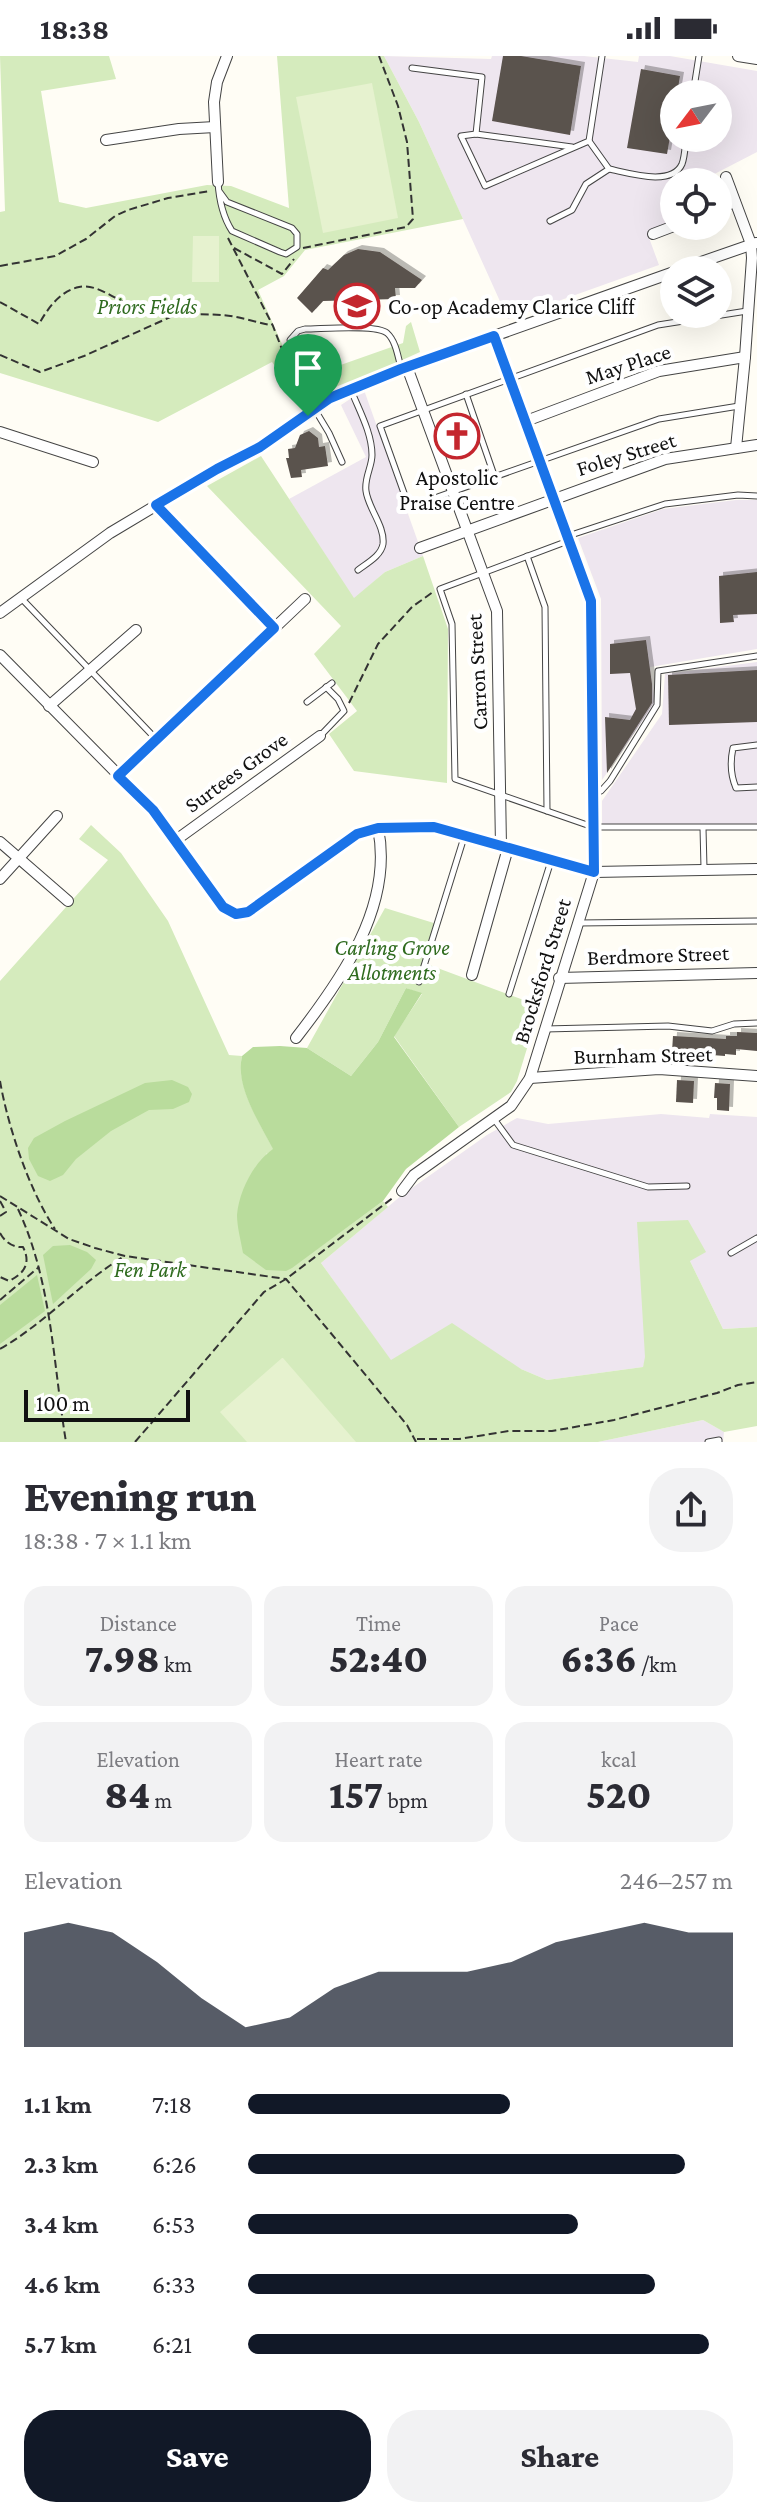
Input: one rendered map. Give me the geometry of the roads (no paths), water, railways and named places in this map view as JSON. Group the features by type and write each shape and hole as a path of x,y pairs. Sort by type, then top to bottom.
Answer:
{"street":[{"path":"218,186 214,102 217,82 227,56"},
{"path":"738,56 757,59"},
{"path":"106,140 215,127"},
{"path":"732,194 754,243 736,448"},
{"path":"653,234 660,231"},
{"path":"718,256 754,243"},
{"path":"0,613 110,533 260,447 351,389 660,277"},
{"name":"Brocksford Street","path":"402,1191 414,1175 511,1106 530,1078 594,872 591,601 494,336"},
{"name":"May Place","path":"526,421 659,371 745,357"},
{"name":"Carron Street","path":"404,368 423,410 497,611 504,847 472,975"},
{"path":"0,432 93,462"},
{"name":"Foley Street","path":"420,548 665,459 757,445"},
{"path":"156,505 274,628"},
{"path":"118,776 305,599"},
{"path":"49,706 136,630"},
{"path":"0,655 153,810 223,907 236,914 248,912 357,834 378,828 434,827 594,872 757,869"},
{"name":"Surtees Grove","path":"176,840 320,736"},
{"path":"0,879 57,816"},
{"path":"296,1038 324,1002 353,953 370,916 382,877 383,851 378,828"},
{"path":"0,842 68,901"},
{"name":"Berdmore Street","path":"559,978 757,973"},
{"name":"Burnham Street","path":"530,1078 659,1069 757,1076"}],"lane":[{"path":"602,56 589,141 609,169"},
{"path":"695,80 699,56"},
{"path":"412,68 482,77 476,134"},
{"path":"572,147 476,134 461,136 485,186 589,141"},
{"path":"550,221 572,210 586,184 609,169 660,178 677,171 683,163 684,152"},
{"path":"218,186 227,202 292,228 297,234 297,247 286,254 232,231 218,186"},
{"path":"740,406 659,419 409,507 380,426 658,325 747,311"},
{"path":"342,462 329,433 311,412 290,340 298,331 305,329 377,329 384,331 395,346 404,368"},
{"path":"351,389 371,442 372,459 366,476 366,492 383,543 378,555 358,570"},
{"path":"466,394 495,478"},
{"path":"757,496 738,495 665,504 568,538 440,589 452,624 455,779 593,827 757,827"},
{"path":"527,556 545,607 547,811"},
{"path":"21,598 156,740"},
{"path":"593,792 601,791 610,781 657,705 658,671 757,656"},
{"path":"307,702 329,685 344,711 320,736"},
{"path":"757,745 733,748 731,776 736,788 757,787"},
{"path":"703,828 704,868"},
{"path":"419,982 465,834"},
{"path":"509,994 551,861"},
{"path":"577,923 757,921"},
{"path":"544,1029 677,1026 712,1031 734,1024 757,1023"},
{"path":"493,1118 513,1145 648,1187 687,1186"},
{"path":"731,1253 757,1238"},
{"path":"708,1442 719,1442"}],"place":[{"name":"Co-op Academy Clarice Cliff","path":"357,306"},
{"name":"Apostolic Praise Centre","path":"457,436"}],"park label":[{"name":"Priors Fields","path":"147,306"},
{"name":"Carling Grove Allotments","path":"392,960"},
{"name":"Fen Park","path":"150,1269"}]}
